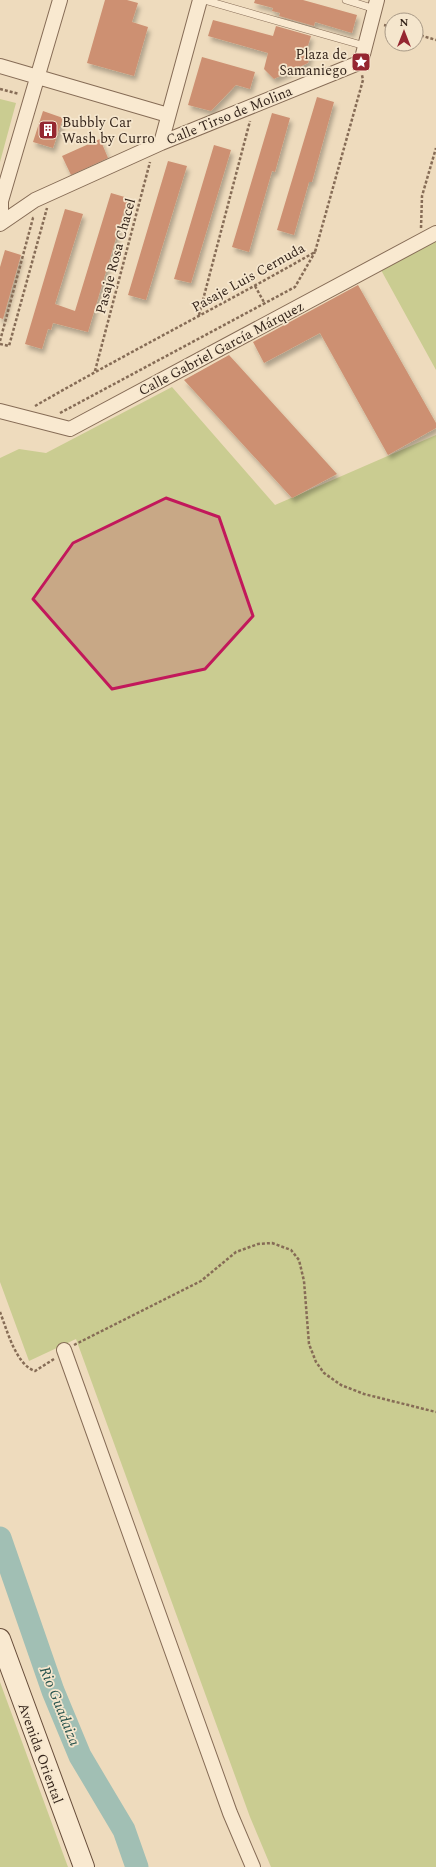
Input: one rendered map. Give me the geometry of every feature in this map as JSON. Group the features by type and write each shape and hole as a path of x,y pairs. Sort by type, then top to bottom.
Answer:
{"street":[{"path":"1,223 1,201 60,0"},
{"path":"158,144 168,115 200,0"},
{"path":"362,62 376,4"},
{"name":"Calle Tirso de Molina","path":"1,223 35,200 47,202 158,144 362,62"},
{"path":"0,66 168,115"},
{"name":"Calle Gabriel García Márquez","path":"0,410 70,429 436,233"},
{"path":"64,1350 230,1813 253,1867"},
{"name":"Avenida Oriental","path":"0,1639 84,1867"}],"lane":[{"path":"204,0 366,46"},
{"path":"346,0 376,4"}],"path":[{"path":"424,36 436,40"},
{"name":"Pasaje Luis Cernuda","path":"19,416 95,371 255,286 315,252 362,80 362,62"},
{"path":"0,89 32,97"},
{"path":"199,316 255,105"},
{"name":"Pasaje Rosa Chacel","path":"95,371 158,144"},
{"path":"423,240 420,225 422,196 436,148"},
{"path":"43,212 47,202"},
{"path":"38,215 33,218 0,342 9,346 47,202"},
{"path":"44,422 295,287 315,252"},
{"path":"255,286 265,304"},
{"path":"0,1312 18,1357 29,1369 34,1371 43,1367 64,1350 201,1281 236,1252 258,1244 272,1243 291,1250 299,1260 304,1281 309,1344 316,1362 324,1373 341,1385 364,1394 436,1412"}],"highlighted area":[{"path":"166,498 219,517 253,616 205,669 112,689 33,599 73,543"}],"green space":[{"path":"0,99 16,103 0,162"},
{"path":"436,241 436,370 381,270"},
{"path":"172,387 275,505 436,435 436,1867 271,1867 250,1817 76,1339 29,1361 0,1282 0,458 19,449 46,453"},
{"path":"0,1682 65,1859 68,1867 0,1867"}],"building":[{"path":"105,0 127,0 138,3 132,22 148,27 134,76 87,63"},
{"path":"255,0 303,0 357,15 352,33 315,22 314,26 279,16 280,13 272,11 273,8 254,3"},
{"path":"213,20 273,36 276,26 311,36 306,52 311,53 308,63 274,79 264,69 268,53 208,36"},
{"path":"202,57 255,72 250,89 236,85 211,111 188,105"},
{"path":"317,97 334,102 312,182 309,182 294,235 277,230"},
{"name":"Bubbly Car Wash by Curro","path":"43,111 63,118 53,148 33,142"},
{"path":"272,113 290,118 275,172 272,171 249,252 232,247"},
{"path":"100,139 108,158 71,175 62,156"},
{"path":"214,145 231,150 191,283 174,279"},
{"path":"168,161 187,166 146,300 128,295"},
{"path":"111,193 128,198 88,332 53,323 51,330 48,329 42,349 25,344 65,209 83,214 55,304 75,311"},
{"path":"5,250 21,255 3,319 0,318 0,267"},
{"path":"358,285 436,423 436,428 388,455 320,333 264,363 253,342"},
{"path":"229,355 337,474 292,498 184,380"}],"waterway":[{"name":"Rio Guadaiza","path":"0,1538 53,1691 80,1756 124,1830 137,1867"}],"place":[{"name":"Plaza de Samaniego","path":"361,62"},
{"name":"Bubbly Car Wash by Curro","path":"48,130"}]}
